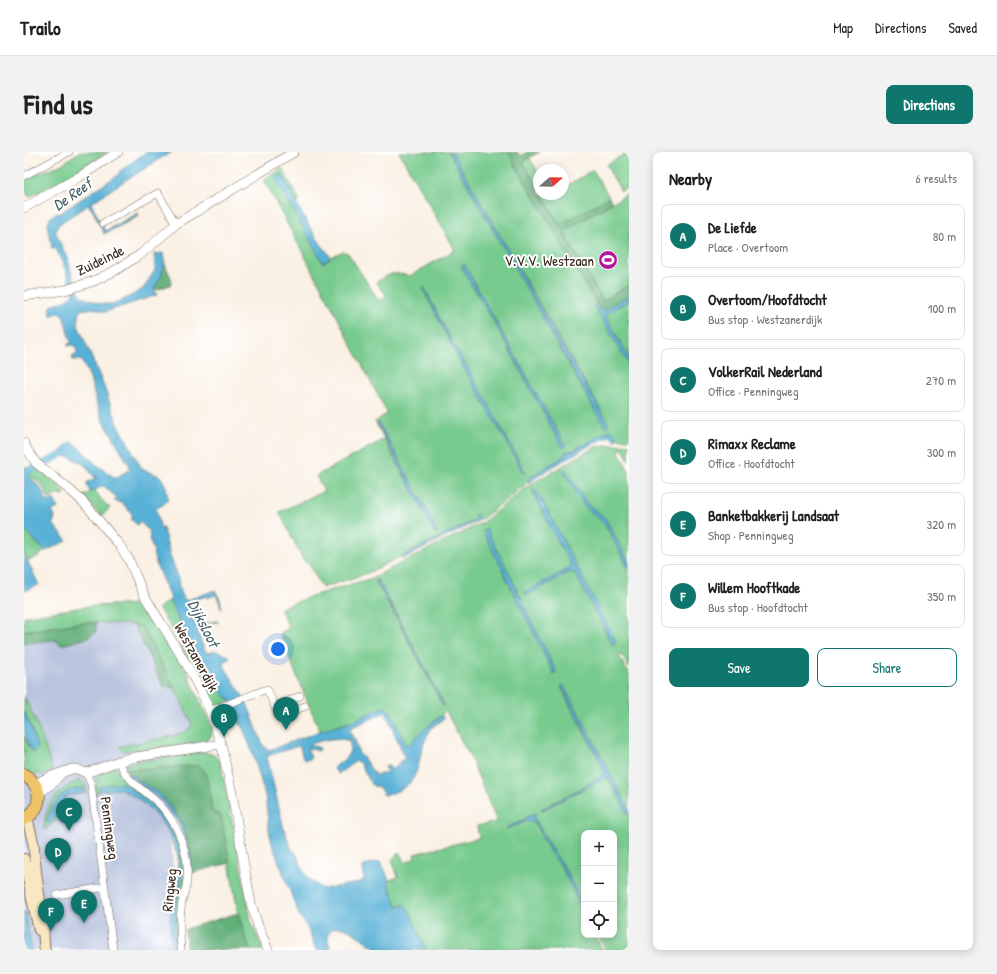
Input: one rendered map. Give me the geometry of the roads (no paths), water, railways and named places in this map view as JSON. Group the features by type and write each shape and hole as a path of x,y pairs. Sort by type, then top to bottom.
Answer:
{"main road":[{"path":"30,784 39,800 36,809 25,818 34,846 29,858 38,928 43,939 45,950"}],"street":[{"path":"24,176 69,152"},
{"path":"24,208 79,177 118,152"},
{"name":"Zuideinde","path":"24,296 65,290 94,281 116,270 141,254 176,224 294,152"},
{"path":"103,222 158,193 176,224"},
{"name":"Westzanerdijk","path":"24,443 39,465 81,500 120,546 129,560 144,595 188,667 210,711 222,744 251,903 258,926 268,950"},
{"path":"210,711 267,689 279,717 305,706"},
{"path":"275,707 300,696"},
{"path":"30,784 53,783 62,773 72,769 77,769 86,773 119,761 136,757 222,744"},
{"name":"Ringweg","path":"119,761 128,778 161,806 175,826 183,844 187,870 186,886 181,908 181,950"},
{"name":"Penningweg","path":"86,773 91,784 113,950"},
{"path":"57,895 105,887"}],"water":[{"name":"Dijksloot","path":"146,152 172,152 91,203 105,231 138,213 139,216 104,234 93,211 88,205 59,224 56,233 81,296 102,304 111,304 125,299 141,290 155,270 154,254 163,253 165,264 161,272 163,273 154,289 157,295 105,312 94,308 80,310 78,325 117,422 142,469 160,476 166,486 168,498 164,504 156,509 161,529 163,528 170,556 180,581 178,583 183,597 188,600 215,590 220,599 221,609 216,595 207,598 206,596 191,602 188,606 195,624 218,621 196,626 206,652 212,653 213,651 216,651 223,653 224,655 228,655 230,659 223,662 223,664 246,701 263,745 269,750 320,731 348,723 384,707 390,711 406,745 410,744 441,716 444,719 431,729 425,739 418,768 414,777 400,790 386,795 384,795 380,789 372,785 360,763 356,761 338,774 333,768 344,760 350,751 350,741 335,739 311,744 320,748 319,751 307,748 311,758 307,760 303,759 298,746 267,757 284,829 292,850 296,853 304,872 309,879 323,889 357,883 364,880 363,866 381,861 397,906 405,905 408,908 426,950 380,950 349,930 336,928 331,930 328,935 331,950 316,950 306,925 299,915 272,844 265,795 253,754 244,731 230,701 211,680 206,669 194,651 173,609 170,601 171,599 153,553 154,551 149,538 149,531 140,522 137,525 131,519 133,516 129,511 122,504 114,501 117,498 104,486 90,492 86,483 97,476 94,477 85,466 78,461 65,456 62,457 60,452 71,441 96,464 115,478 129,470 130,467 111,433 103,422 89,375 81,360 73,360 72,356 78,354 75,346 68,346 67,344 70,344 71,342 63,315 59,313 51,316 50,308 54,304 68,300 73,293 65,268 56,250 51,248 52,246 48,231 48,222 50,218 118,175 120,171","holes":["385,713 405,758 391,770 389,765 385,767 387,772 375,775 361,756 350,728"]},
{"path":"449,152 452,152 567,354 607,421 607,427 603,424"},
{"path":"281,174 310,227 331,257 323,263 275,177"},
{"path":"464,264 564,443 564,448 497,327 461,266"},
{"path":"424,287 451,340 484,396 525,472 523,473 458,358 423,289"},
{"path":"629,295 629,300 605,315 629,358 629,365 594,305 597,305 604,311"},
{"path":"377,423 379,423 425,507 436,533 434,533"},
{"path":"610,430 613,431 617,439 616,440 614,440 611,436 599,441 546,471 531,482 528,482 530,477 564,456 566,451 573,451"},
{"path":"24,467 31,467 35,470 28,476 40,487 47,502 54,499 58,508 52,511 55,517 53,524 67,541 45,551 24,529"},
{"path":"565,469 587,504 605,518 629,562 629,569 605,524 584,506 563,471"},
{"path":"532,489 534,489 541,498 616,642 613,645 575,573 569,572 529,594 526,594 525,592 566,570 571,565"},
{"path":"477,514 478,521 403,559 402,557 475,520 474,515"},
{"path":"486,529 513,581 518,595 522,598 526,611 556,671 554,674 483,531"},
{"path":"24,553 39,585 24,591"},
{"path":"375,580 378,580 420,658 444,705 443,706 402,627"},
{"path":"563,685 629,810 629,816 608,777 542,810 541,809 582,788 603,775 605,772 561,686"},
{"path":"24,711 37,747 33,753 26,738 24,728"},
{"path":"128,774 132,774 161,795 183,825 191,855 191,873 189,851 179,824 163,802"},
{"path":"121,783 125,784 151,804 168,823 180,851 182,878 175,909 176,950 173,950 170,919 177,884 178,856 168,831 151,810 139,800 128,792 120,789 99,791 100,786"},
{"path":"84,788 85,793 66,796 58,815 49,824 47,822 52,808 60,797 68,791"},
{"path":"535,813 536,814 534,816 535,819 570,878 581,901 581,907 561,866 550,852 534,822 531,820 507,829 506,828"},
{"path":"24,911 26,913 32,950 24,950"}],"waterway":[{"path":"24,473 61,455"}],"place":[{"name":"V.V.V. Westzaan","path":"608,260"},
{"name":"De Liefde","path":"286,730"},
{"name":"Overtoom/Hoofdtocht","path":"224,737"},
{"name":"VolkerRail Nederland","path":"69,831"},
{"name":"Rimaxx Reclame","path":"58,871"},
{"name":"Banketbakkerij Landsaat","path":"84,923"},
{"name":"Willem Hooftkade","path":"51,931"}],"water label":[{"name":"De Reef","path":"72,194"}]}
